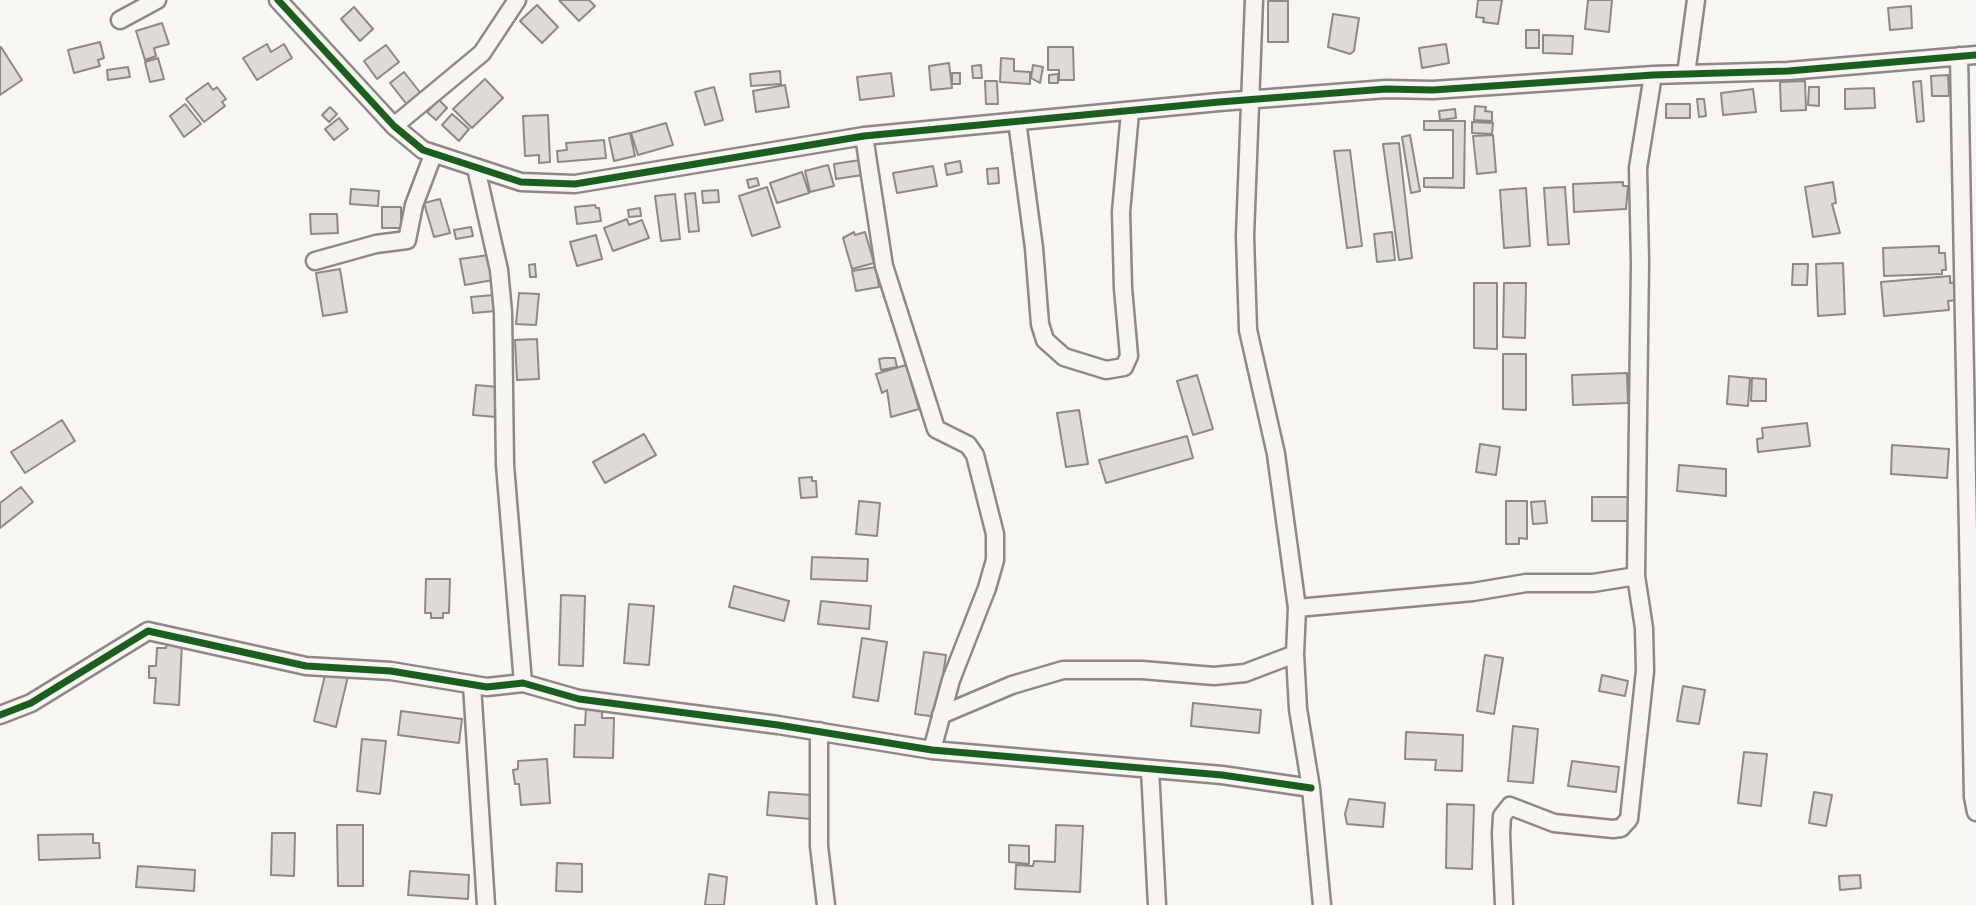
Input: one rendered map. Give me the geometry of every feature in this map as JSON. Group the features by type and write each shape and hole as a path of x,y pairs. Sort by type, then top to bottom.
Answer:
{"street":[{"path":"120,20 157,0"},
{"path":"278,0 394,126 433,155 521,182 575,184 864,136 1017,121 1386,89 1433,90 1653,75 1788,71 1968,55 1973,797 1976,812"},
{"path":"394,126 482,53 516,0"},
{"path":"1254,0 1248,101 1245,236 1248,330 1276,454 1297,608 1294,654 1298,709 1311,788 1321,905"},
{"path":"1686,74 1696,0"},
{"path":"1504,905 1502,816 1510,806 1554,823 1620,828 1629,819 1645,671 1644,628 1636,576 1640,262 1638,169 1653,75"},
{"path":"1017,121 1034,248 1040,324 1045,340 1064,357 1107,370 1124,367 1129,356 1123,288 1121,212 1130,112"},
{"path":"864,136 884,266 936,429 968,445 975,455 995,534 995,560 987,588 951,680 932,750"},
{"path":"315,261 376,244 407,240 414,205 433,155"},
{"path":"476,168 499,270 503,312 505,465 523,683"},
{"path":"1297,608 1473,592 1526,583 1593,583 1636,576"},
{"path":"0,715 42,697 148,631 306,666 390,671 486,687 523,683 579,699 819,731 932,750 1222,775 1311,788"},
{"path":"941,715 1012,685 1063,670 1142,670 1214,676 1245,673 1294,654"},
{"path":"472,685 486,905"},
{"path":"819,731 819,846 826,905"},
{"path":"1150,769 1157,905"}],"building":[{"path":"559,0 589,0 595,6 579,21"},
{"path":"1478,0 1502,0 1498,24 1483,22 1484,18 1476,17"},
{"path":"1588,0 1612,0 1609,32 1585,29"},
{"path":"1268,1 1288,1 1288,42 1268,42"},
{"path":"537,5 558,27 542,43 520,21"},
{"path":"1911,6 1912,28 1890,30 1888,8"},
{"path":"354,7 373,29 360,41 341,19"},
{"path":"1333,14 1359,18 1354,51 1350,54 1328,47"},
{"path":"162,23 169,44 154,48 156,56 145,60 136,31"},
{"path":"1526,30 1539,30 1539,48 1526,48"},
{"path":"1543,35 1573,36 1572,54 1543,53"},
{"path":"100,42 104,58 98,60 100,66 74,73 68,50"},
{"path":"267,44 271,52 284,44 292,58 257,80 243,58"},
{"path":"1446,44 1449,63 1422,68 1419,48"},
{"path":"386,45 399,62 377,79 364,61"},
{"path":"1048,47 1073,47 1074,80 1059,80 1059,70 1048,70"},
{"path":"0,48 22,80 0,95"},
{"path":"158,58 164,79 150,82 145,62"},
{"path":"1001,58 1014,59 1014,71 1030,72 1030,84 1000,82"},
{"path":"949,63 952,88 931,90 929,66"},
{"path":"981,65 982,78 973,78 972,66"},
{"path":"1033,65 1043,67 1040,83 1031,78"},
{"path":"128,67 130,77 108,80 107,70"},
{"path":"780,71 781,84 751,86 750,74"},
{"path":"404,72 422,95 408,106 390,83"},
{"path":"891,73 894,96 860,100 857,77"},
{"path":"952,73 960,73 960,84 952,84"},
{"path":"1058,74 1058,83 1049,83 1049,75"},
{"path":"1948,75 1949,96 1932,96 1931,76"},
{"path":"485,79 503,98 472,128 453,109"},
{"path":"985,81 997,81 998,104 986,104"},
{"path":"1805,81 1806,110 1781,111 1780,82"},
{"path":"1921,81 1924,121 1917,122 1913,82"},
{"path":"208,83 213,90 217,87 226,99 222,102 225,106 204,122 186,99"},
{"path":"785,85 789,107 756,112 753,91"},
{"path":"714,87 723,120 705,125 695,92"},
{"path":"1809,87 1819,87 1819,106 1808,105"},
{"path":"1874,88 1875,108 1845,109 1845,89"},
{"path":"1753,89 1756,112 1723,115 1721,93"},
{"path":"1697,99 1704,99 1706,116 1699,117"},
{"path":"439,100 447,108 436,120 427,112"},
{"path":"185,104 201,124 184,137 170,116"},
{"path":"1666,104 1690,104 1690,118 1666,118"},
{"path":"1475,106 1486,107 1485,111 1492,112 1492,121 1474,120"},
{"path":"330,107 337,114 329,122 322,115"},
{"path":"1455,109 1456,118 1440,120 1439,111"},
{"path":"452,114 469,129 459,141 442,125"},
{"path":"548,115 550,162 539,163 539,155 525,156 523,116"},
{"path":"339,118 348,129 334,140 325,129"},
{"path":"1424,121 1465,121 1464,188 1424,187 1424,178 1453,178 1453,130 1424,130"},
{"path":"1472,122 1493,123 1492,134 1472,133"},
{"path":"666,123 673,145 638,155 631,133"},
{"path":"630,133 635,156 614,161 609,138"},
{"path":"1410,135 1420,191 1411,193 1402,137"},
{"path":"1493,135 1496,172 1477,174 1473,136"},
{"path":"604,140 606,158 558,162 557,151 567,150 566,143"},
{"path":"1399,143 1412,258 1399,260 1383,144"},
{"path":"1350,150 1362,246 1347,248 1334,151"},
{"path":"867,159 869,174 836,179 834,164"},
{"path":"960,161 962,172 947,175 945,164"},
{"path":"828,165 834,186 810,192 805,171"},
{"path":"933,166 937,186 897,193 893,173"},
{"path":"998,168 999,183 988,184 987,169"},
{"path":"802,172 809,193 777,203 770,183"},
{"path":"757,178 759,185 749,188 747,180"},
{"path":"1623,182 1623,186 1628,186 1626,209 1574,212 1573,184"},
{"path":"1833,182 1836,203 1832,204 1840,233 1813,237 1805,187"},
{"path":"767,187 780,227 752,236 739,196"},
{"path":"1565,187 1569,244 1548,245 1544,188"},
{"path":"1526,188 1530,246 1504,248 1500,190"},
{"path":"351,189 379,191 378,206 350,204"},
{"path":"718,190 719,202 703,203 702,191"},
{"path":"695,193 699,231 689,232 685,194"},
{"path":"675,194 680,239 661,241 655,196"},
{"path":"440,199 450,233 434,237 424,203"},
{"path":"595,205 599,208 601,221 577,224 575,207"},
{"path":"382,207 401,207 401,228 382,228"},
{"path":"640,208 641,216 629,217 628,210"},
{"path":"310,214 337,214 338,233 311,234"},
{"path":"627,219 629,225 642,220 649,238 613,251 604,228"},
{"path":"471,227 473,236 456,239 454,230"},
{"path":"854,232 855,235 865,232 874,263 852,269 843,238"},
{"path":"1392,232 1395,260 1377,262 1374,234"},
{"path":"596,235 602,259 577,266 570,242"},
{"path":"1939,246 1939,253 1945,253 1946,270 1942,270 1942,274 1884,276 1883,248"},
{"path":"489,255 493,280 465,285 460,259"},
{"path":"1843,263 1845,314 1818,316 1816,264"},
{"path":"535,264 536,277 530,277 529,265"},
{"path":"1793,264 1808,264 1807,285 1792,285"},
{"path":"876,267 879,287 856,291 852,271"},
{"path":"340,269 347,312 323,316 316,273"},
{"path":"1950,276 1950,283 1956,282 1958,300 1948,301 1949,310 1884,316 1881,282"},
{"path":"1474,283 1497,283 1497,349 1474,348"},
{"path":"1504,283 1526,283 1525,338 1503,337"},
{"path":"519,293 539,294 536,325 516,324"},
{"path":"494,295 496,311 473,313 471,297"},
{"path":"537,339 539,379 517,380 515,340"},
{"path":"1503,354 1526,354 1526,410 1503,409"},
{"path":"895,358 897,367 881,370 879,359"},
{"path":"906,365 919,409 891,417 887,390 882,393 876,374"},
{"path":"1627,373 1628,403 1573,405 1572,375"},
{"path":"1197,375 1213,429 1193,435 1177,381"},
{"path":"1729,376 1750,378 1748,406 1727,404"},
{"path":"1752,378 1766,379 1766,401 1751,401"},
{"path":"476,385 498,387 496,417 473,415"},
{"path":"1079,410 1088,464 1066,467 1057,413"},
{"path":"62,420 75,441 25,473 11,452"},
{"path":"1807,423 1810,446 1758,452 1757,439 1763,438 1762,428"},
{"path":"644,434 656,455 605,483 593,462"},
{"path":"1187,436 1193,458 1106,483 1099,460"},
{"path":"1480,444 1500,447 1496,475 1476,472"},
{"path":"1892,445 1949,449 1947,478 1891,474"},
{"path":"1679,465 1726,469 1726,496 1677,491"},
{"path":"812,477 812,481 816,481 817,497 801,498 799,478"},
{"path":"21,487 33,502 0,528 0,503"},
{"path":"1592,497 1633,497 1631,521 1592,521"},
{"path":"859,501 880,503 877,536 856,534"},
{"path":"1506,501 1527,501 1527,539 1519,538 1519,544 1506,544"},
{"path":"1545,501 1547,523 1533,524 1531,502"},
{"path":"812,557 868,559 867,581 811,579"},
{"path":"426,579 450,579 449,613 443,613 443,618 431,618 431,613 425,613"},
{"path":"734,586 789,601 784,621 729,607"},
{"path":"561,595 585,596 583,666 559,665"},
{"path":"821,601 871,606 869,629 818,624"},
{"path":"629,604 654,606 649,665 624,663"},
{"path":"862,638 887,642 878,701 853,697"},
{"path":"167,642 182,643 179,705 154,703 156,678 149,678 149,666 156,666 157,648 166,648"},
{"path":"924,652 946,655 937,717 915,714"},
{"path":"1485,655 1503,658 1494,714 1477,711"},
{"path":"326,671 348,676 336,727 314,721"},
{"path":"1602,675 1628,681 1625,696 1599,691"},
{"path":"1683,686 1705,690 1699,724 1677,721"},
{"path":"1193,703 1261,710 1259,733 1191,726"},
{"path":"586,708 602,709 602,718 614,718 613,758 574,757 575,725 585,725"},
{"path":"401,711 462,719 459,743 398,735"},
{"path":"1513,726 1538,729 1533,783 1508,781"},
{"path":"1406,732 1463,735 1462,771 1435,770 1436,760 1405,759"},
{"path":"362,739 386,741 380,794 357,791"},
{"path":"1744,752 1767,754 1761,806 1738,803"},
{"path":"547,759 550,803 521,805 519,784 515,784 513,770 518,769 518,761"},
{"path":"1572,761 1619,767 1616,792 1568,786"},
{"path":"769,792 812,795 811,819 767,815"},
{"path":"1814,792 1832,795 1826,826 1809,823"},
{"path":"1349,799 1385,803 1383,827 1347,824 1345,814"},
{"path":"1447,804 1474,805 1472,869 1446,868"},
{"path":"337,825 363,825 363,886 338,886"},
{"path":"1056,825 1083,826 1080,892 1015,889 1016,865 1033,866 1034,861 1055,862"},
{"path":"272,833 295,833 294,876 271,875"},
{"path":"93,834 93,843 99,843 100,858 39,860 38,835"},
{"path":"1009,845 1029,846 1029,864 1009,862"},
{"path":"557,863 582,864 582,892 556,891"},
{"path":"138,866 195,870 194,891 136,887"},
{"path":"410,871 469,875 468,899 408,895"},
{"path":"709,874 727,877 724,905 705,905"},
{"path":"1860,875 1861,888 1840,890 1839,876"}],"cycle path":[{"path":"278,0 394,126 423,150 521,182 575,184 864,136 1219,102 1386,89 1433,90 1653,75 1788,71 1976,55"},
{"path":"0,715 31,703 148,631 306,666 391,671 487,687 523,683 579,699 778,725 932,750 1222,775 1311,788"}]}
